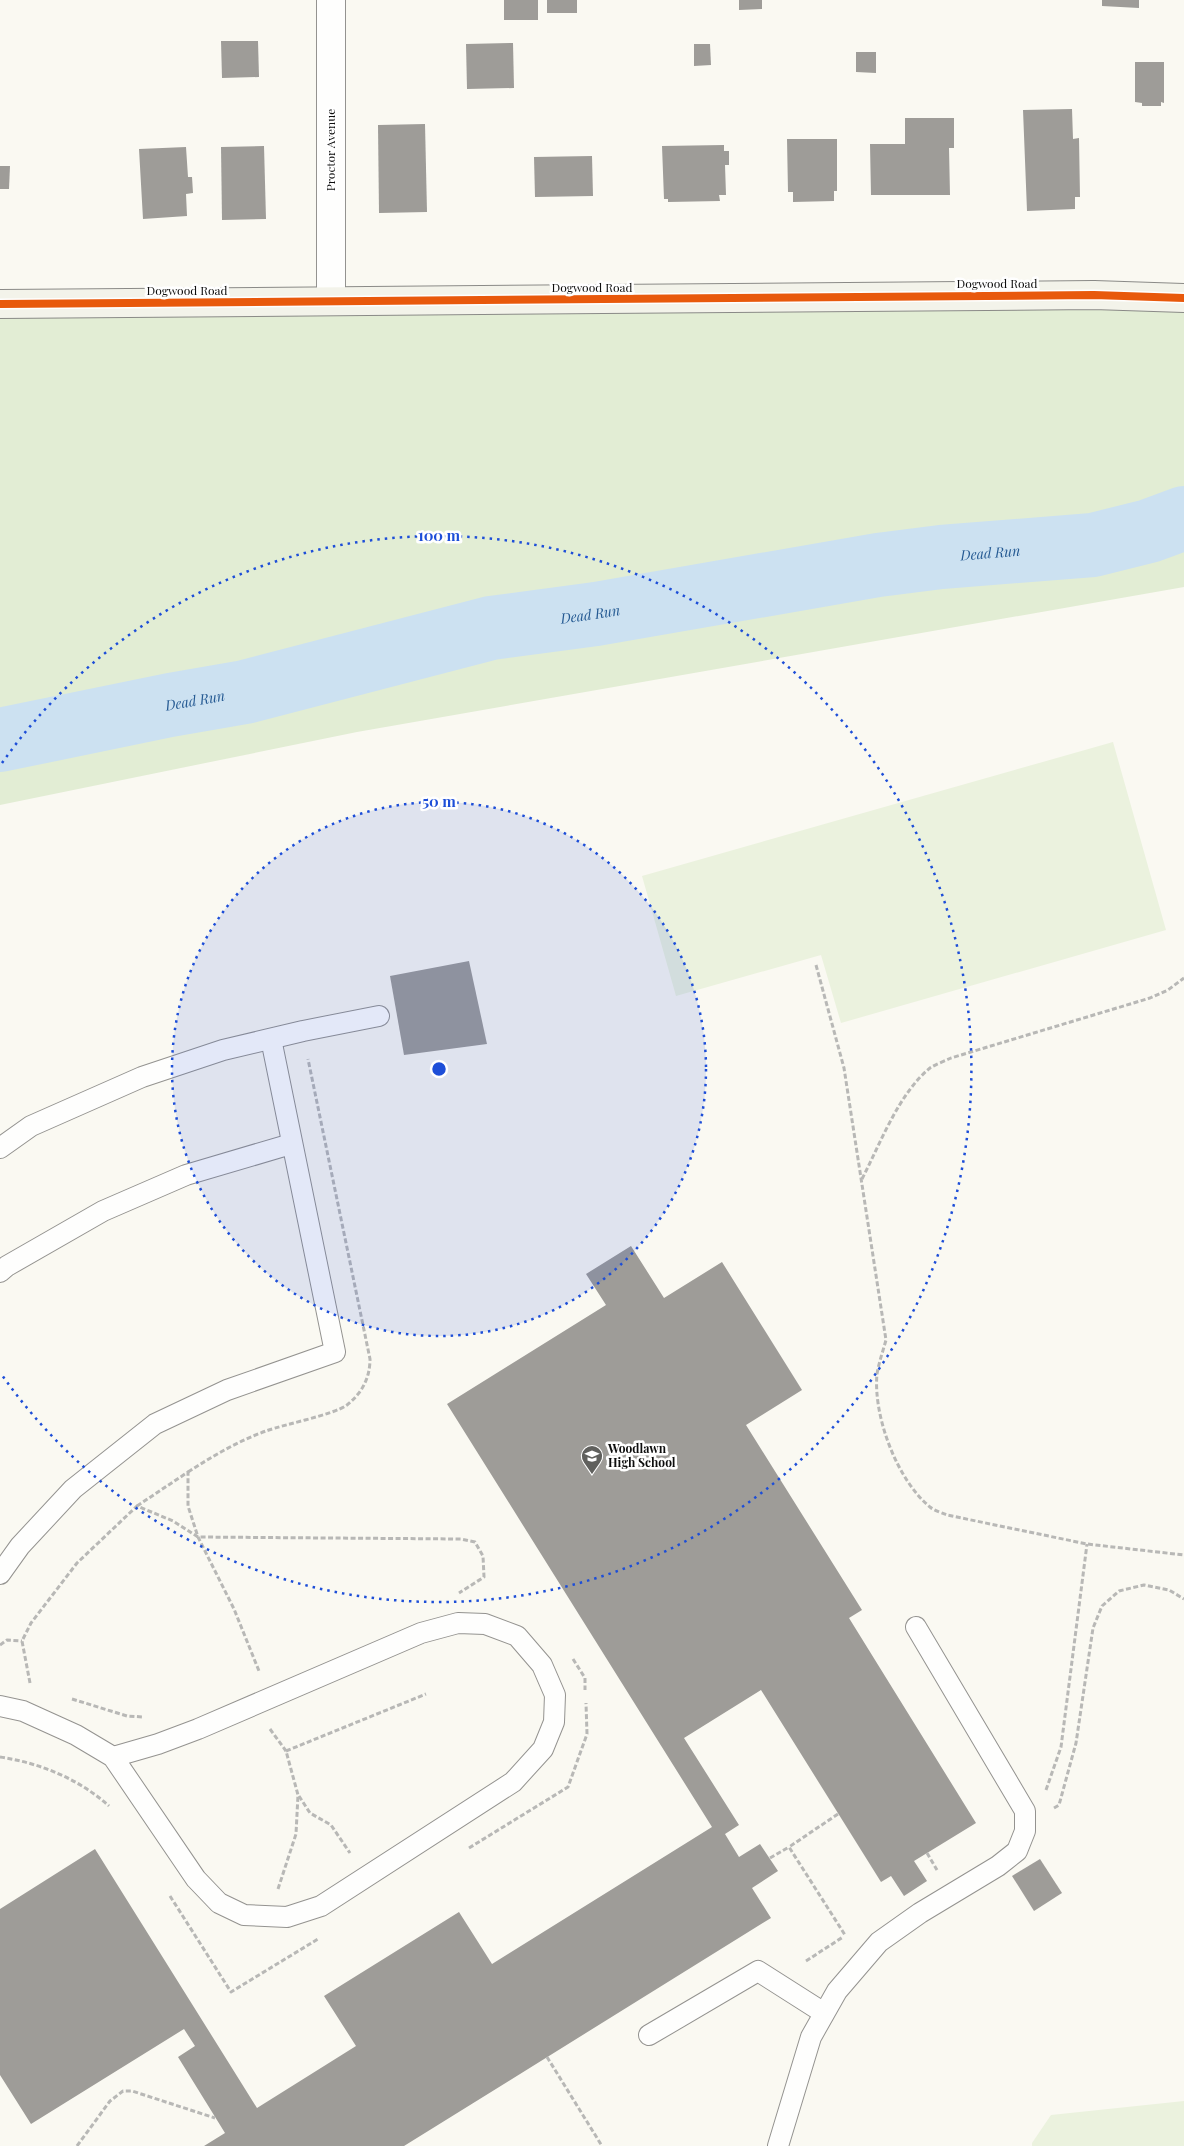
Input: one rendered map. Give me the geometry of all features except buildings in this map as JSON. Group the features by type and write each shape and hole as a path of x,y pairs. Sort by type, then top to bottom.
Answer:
{"street":[{"name":"Proctor Avenue","path":"330,0 331,301"},
{"name":"Dogwood Road","path":"0,304 1094,295 1184,298"}],"lane":[{"path":"0,1148 31,1126 142,1078 223,1050 302,1031 379,1016"},
{"path":"0,1574 20,1546 73,1489 155,1424 227,1390 334,1352 270,1039"},
{"path":"2,1265 104,1211 177,1179 291,1144"},
{"path":"0,1706 23,1711 76,1735 113,1757 196,1879 219,1903 244,1915 288,1917 320,1906 512,1782 543,1749 554,1722 555,1695 542,1665 517,1636 485,1624 458,1623 421,1633 198,1730 113,1757"},
{"path":"778,2146 811,2037 836,1991 878,1942 998,1866 1017,1851 1025,1831 1025,1818 916,1627"},
{"path":"649,2035 758,1971 824,2013"}],"path":[{"path":"816,965 844,1068 886,1340 877,1373 877,1398 884,1431 896,1459 916,1492 931,1508 947,1516 1087,1544 1184,1555"},
{"path":"862,1179 902,1101 931,1068 951,1058 1150,998 1168,990 1184,978"},
{"path":"22,1684 31,1686 22,1642 31,1624 77,1563 137,1506 223,1450 265,1431 346,1406 360,1391 370,1373 370,1359 302,1031"},
{"path":"188,1472 188,1506 198,1537 234,1609 262,1678"},
{"path":"137,1506 174,1521 198,1537 461,1538 476,1542 482,1556 484,1577 457,1595"},
{"path":"1025,1818 1044,1794 1061,1747 1087,1544"},
{"path":"1025,1818 1059,1805 1076,1743 1093,1628 1102,1606 1119,1591 1144,1585 1169,1590 1184,1599"},
{"path":"0,1645 7,1640 22,1642"},
{"path":"467,1849 568,1787 587,1734 584,1678 570,1654"},
{"path":"269,1916 296,1834 298,1795 286,1751 426,1694"},
{"path":"66,1697 127,1716 145,1717"},
{"path":"0,1757 57,1772 96,1794 110,1806"},
{"path":"298,1795 310,1813 331,1825 355,1858"},
{"path":"770,1858 838,1814"},
{"path":"789,1847 845,1935"},
{"path":"169,1894 231,1992 323,1936"},
{"path":"547,2058 602,2146"},
{"path":"78,2146 110,2101 123,2091 132,2091 215,2118"}],"green space":[{"path":"1184,307 1184,587 357,732 0,805 0,314"},
{"path":"1113,742 1166,930 841,1023 821,955 676,996 642,876"},
{"path":"1184,2101 1184,2146 1032,2146 1032,2143 1051,2115"}],"waterway":[{"name":"Dead Run","path":"0,740 170,705 245,692 491,628 596,614 878,565 941,557 1093,545 1149,531 1184,518"}],"cycle path":[{"path":"0,304 1094,295 1184,298"}],"place":[{"name":"Woodlawn High School","path":"592,1475"}]}
